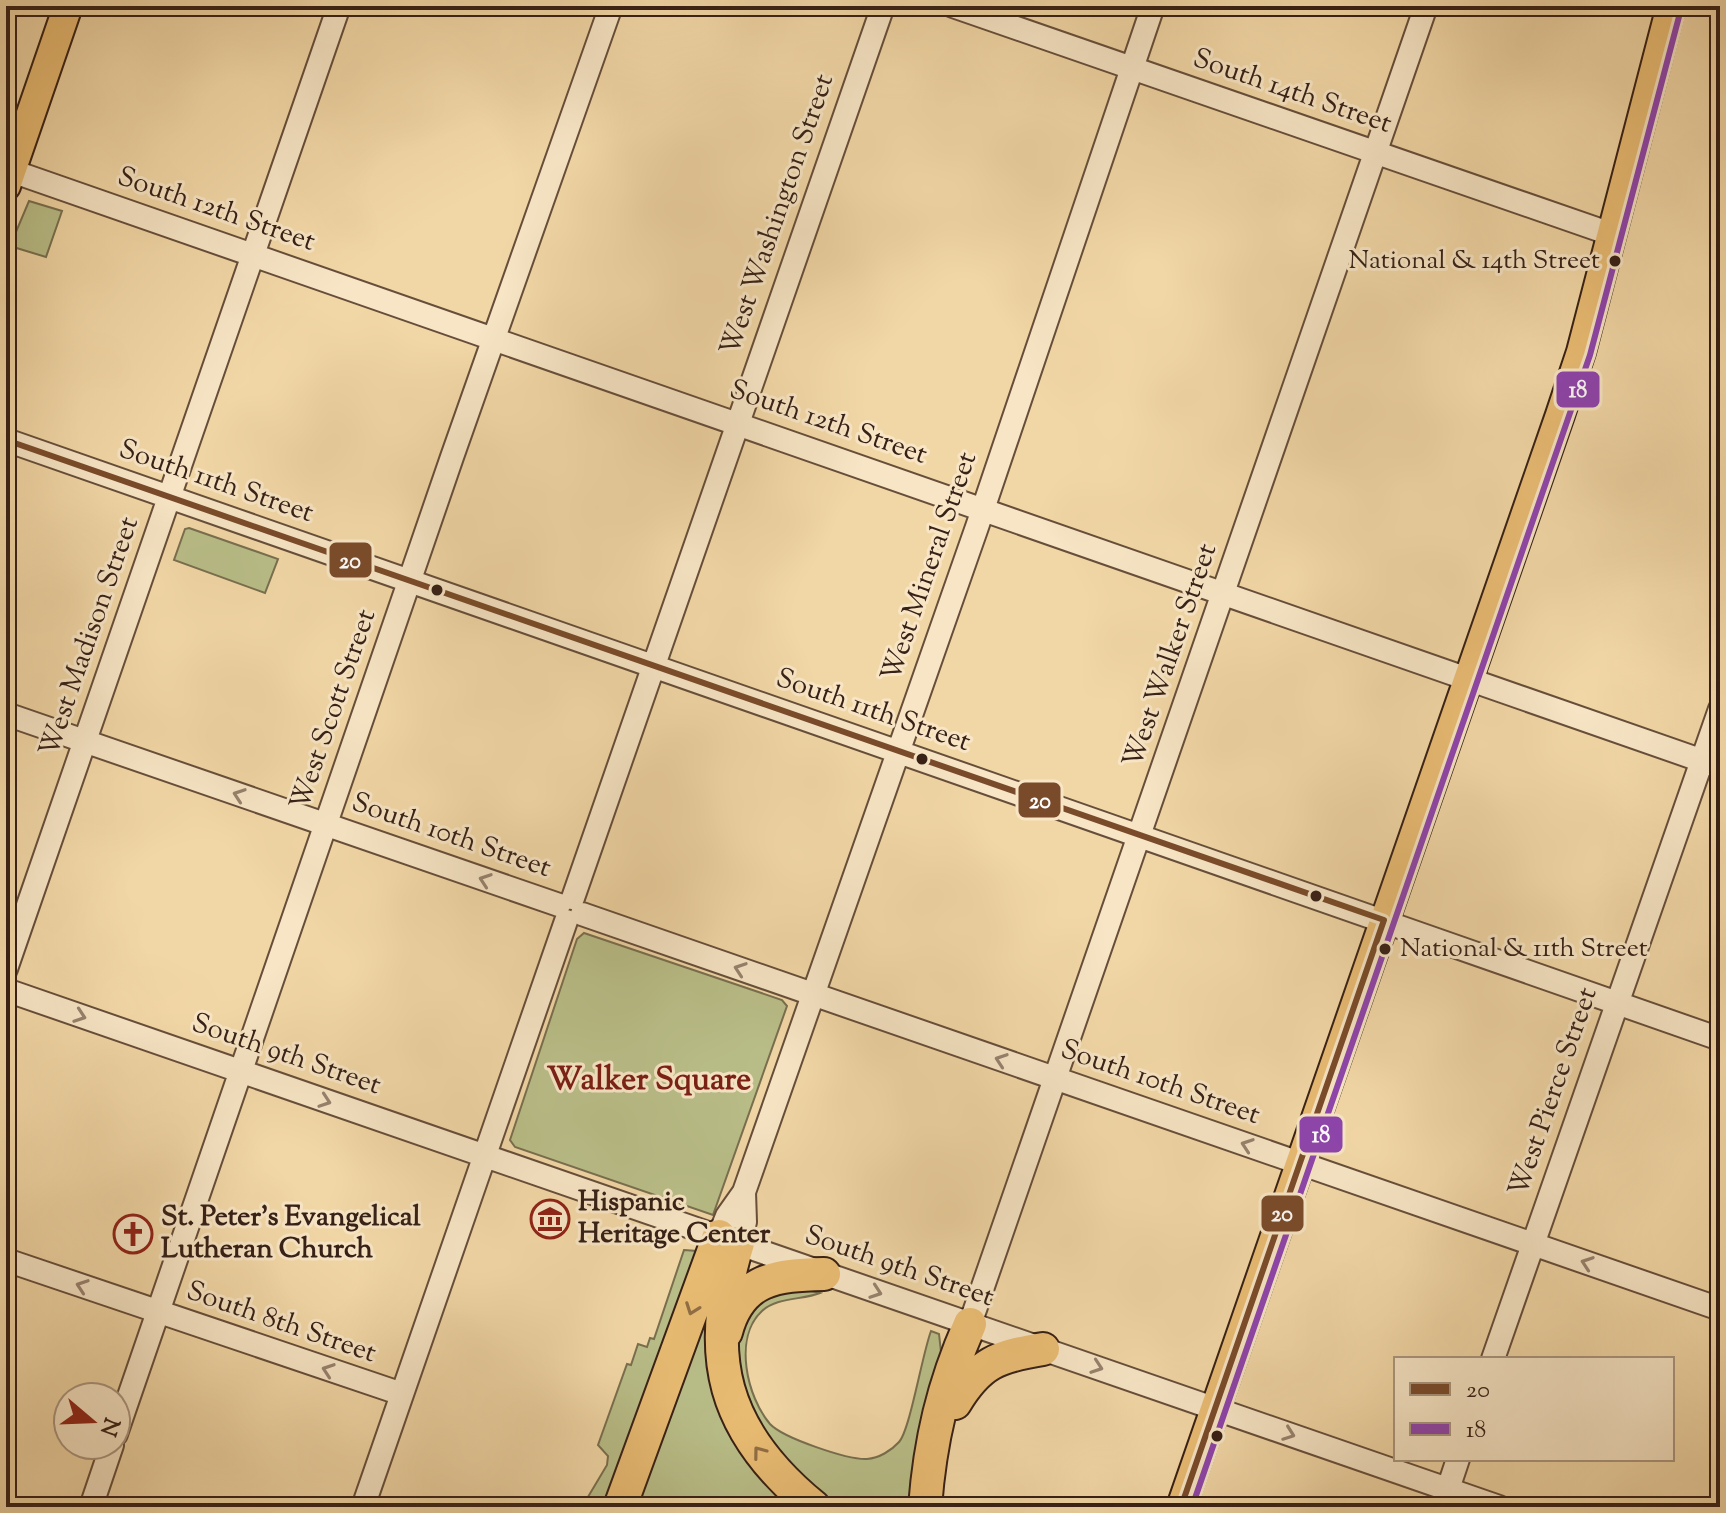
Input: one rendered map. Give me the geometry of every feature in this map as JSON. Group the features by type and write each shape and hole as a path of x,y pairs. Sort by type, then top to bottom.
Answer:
{"highway":[{"path":"729,1239 720,1323 728,1390 747,1436 779,1479 814,1507"},
{"path":"620,1507 729,1239"},
{"path":"722,1346 733,1312 742,1299 763,1282 780,1275 824,1274"},
{"path":"944,1507 946,1452 970,1324"},
{"path":"925,1507 929,1455 941,1398 970,1324"},
{"path":"955,1403 971,1377 992,1361 1043,1349"}],"main road":[{"path":"8,175 68,6"},
{"path":"1181,1507 1577,365 1668,7"}],"street":[{"name":"West Madison Street","path":"6,969 339,6"},
{"name":"West Scott Street","path":"132,1388 611,6"},
{"name":"West Washington Street","path":"363,1507 883,6"},
{"name":"South 14th Street","path":"953,6 1611,234"},
{"name":"West Mineral Street","path":"729,1239 745,1222 744,1192 983,509 1153,6"},
{"name":"West Walker Street","path":"970,1324 1426,6"},
{"name":"South 12th Street","path":"8,175 254,255 737,422 1711,764"},
{"name":"South 11th Street","path":"6,440 1720,1039"},
{"name":"West Pierce Street","path":"1494,1357 1616,1002 1711,764 1720,709"},
{"name":"South 10th Street","path":"6,714 1720,1309"},
{"name":"South 9th Street","path":"6,990 1215,1407 1445,1498 1499,1507"},
{"name":"South 8th Street","path":"6,1260 402,1394"},
{"path":"91,1507 107,1461"},
{"path":"1445,1498 1457,1461"}],"green space":[{"path":"29,201 62,211 46,257 10,246"},
{"path":"185,529 278,559 265,593 174,560"},
{"path":"584,933 782,1000 787,1006 713,1215 515,1147 510,1140 577,939"},
{"path":"684,1250 697,1251 613,1507 582,1507 607,1465 608,1456 598,1445 627,1364 631,1365 638,1344 647,1347 650,1338 654,1339"},
{"path":"712,1282 711,1336 807,1507 628,1507"},
{"path":"798,1288 820,1293 775,1303 762,1311 753,1322 748,1336 746,1368 755,1399 770,1424 788,1436 816,1447 867,1459 880,1456 896,1445 907,1423 931,1331 939,1334 942,1361 921,1507 834,1507 798,1482 744,1408 735,1324 753,1298"}],"transit line":[{"name":"18","path":"1192,1507 1590,355 1681,9"},
{"name":"20","path":"6,440 1384,920"},
{"name":"20","path":"1181,1507 1384,920"}],"place":[{"name":"National & 14th Street","path":"1615,261"},
{"name":"National & 11th Street","path":"1385,949"},
{"name":"Hispanic Heritage Center","path":"550,1219"},
{"name":"St. Peter's Evangelical Lutheran Church","path":"133,1234"}],"district":[{"name":"Walker Square","path":"649,1081"}]}
